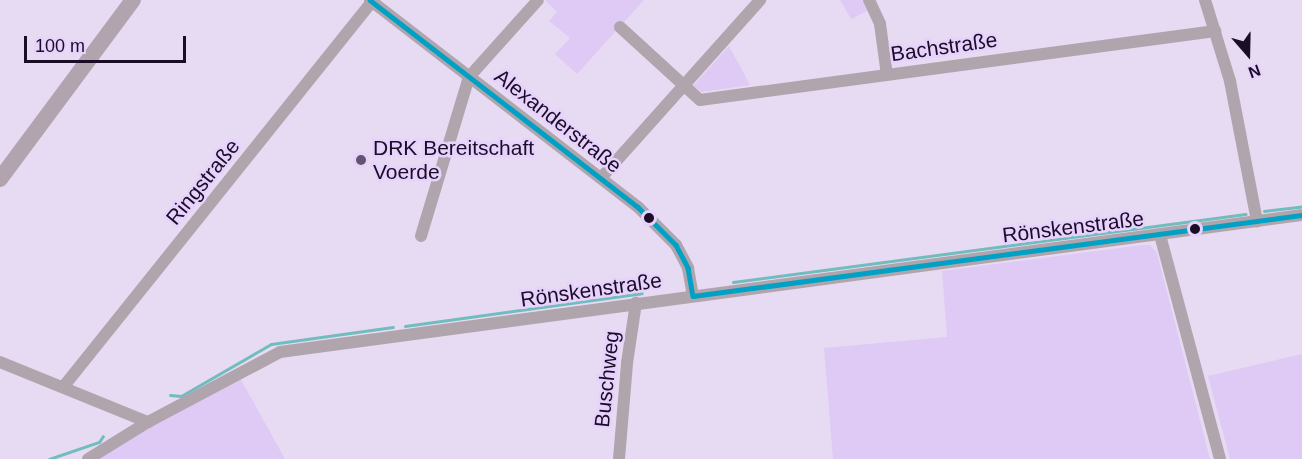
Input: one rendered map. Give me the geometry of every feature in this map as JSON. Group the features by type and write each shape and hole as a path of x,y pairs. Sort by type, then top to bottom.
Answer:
{"street":[{"path":"0,179 133,0"},
{"path":"421,236 469,77 538,0"},
{"path":"601,178 760,0"},
{"path":"869,0 880,24 887,75"},
{"path":"1205,0 1240,126 1257,221"},
{"name":"Alexanderstraße","path":"371,1 638,207 676,245 688,268 693,296"},
{"name":"Ringstraße","path":"63,386 371,1"},
{"name":"Bachstraße","path":"620,27 700,100 1215,31"},
{"name":"Rönskenstraße","path":"88,459 148,422 280,352 1302,215"},
{"name":"Rönskenstraße","path":"1160,235 1220,459"},
{"name":"Buschweg","path":"619,459 627,363 636,303"},
{"path":"0,362 148,422"}],"shaded area":[{"path":"545,0 644,0 577,74 555,54 570,38 549,21 557,12"},
{"path":"840,0 862,0 867,11 851,19"},
{"path":"729,46 750,85 702,92 693,86"},
{"path":"1150,245 1157,253 1210,459 833,459 824,348 947,337 942,271"},
{"path":"1302,354 1302,459 1230,459 1208,376"},
{"path":"240,378 285,459 98,459 152,426"}],"waterway":[{"path":"1264,211 1302,206"},
{"path":"733,282 1246,214"},
{"path":"405,326 642,293"},
{"path":"170,395 181,396 271,344 393,327"},
{"path":"49,459 99,442 103,436"}],"transit line":[{"path":"370,0 638,207 676,245 688,268 693,296"},
{"path":"693,296 1302,215"}],"place":[{"name":"DRK Bereitschaft Voerde","path":"361,160"}]}
